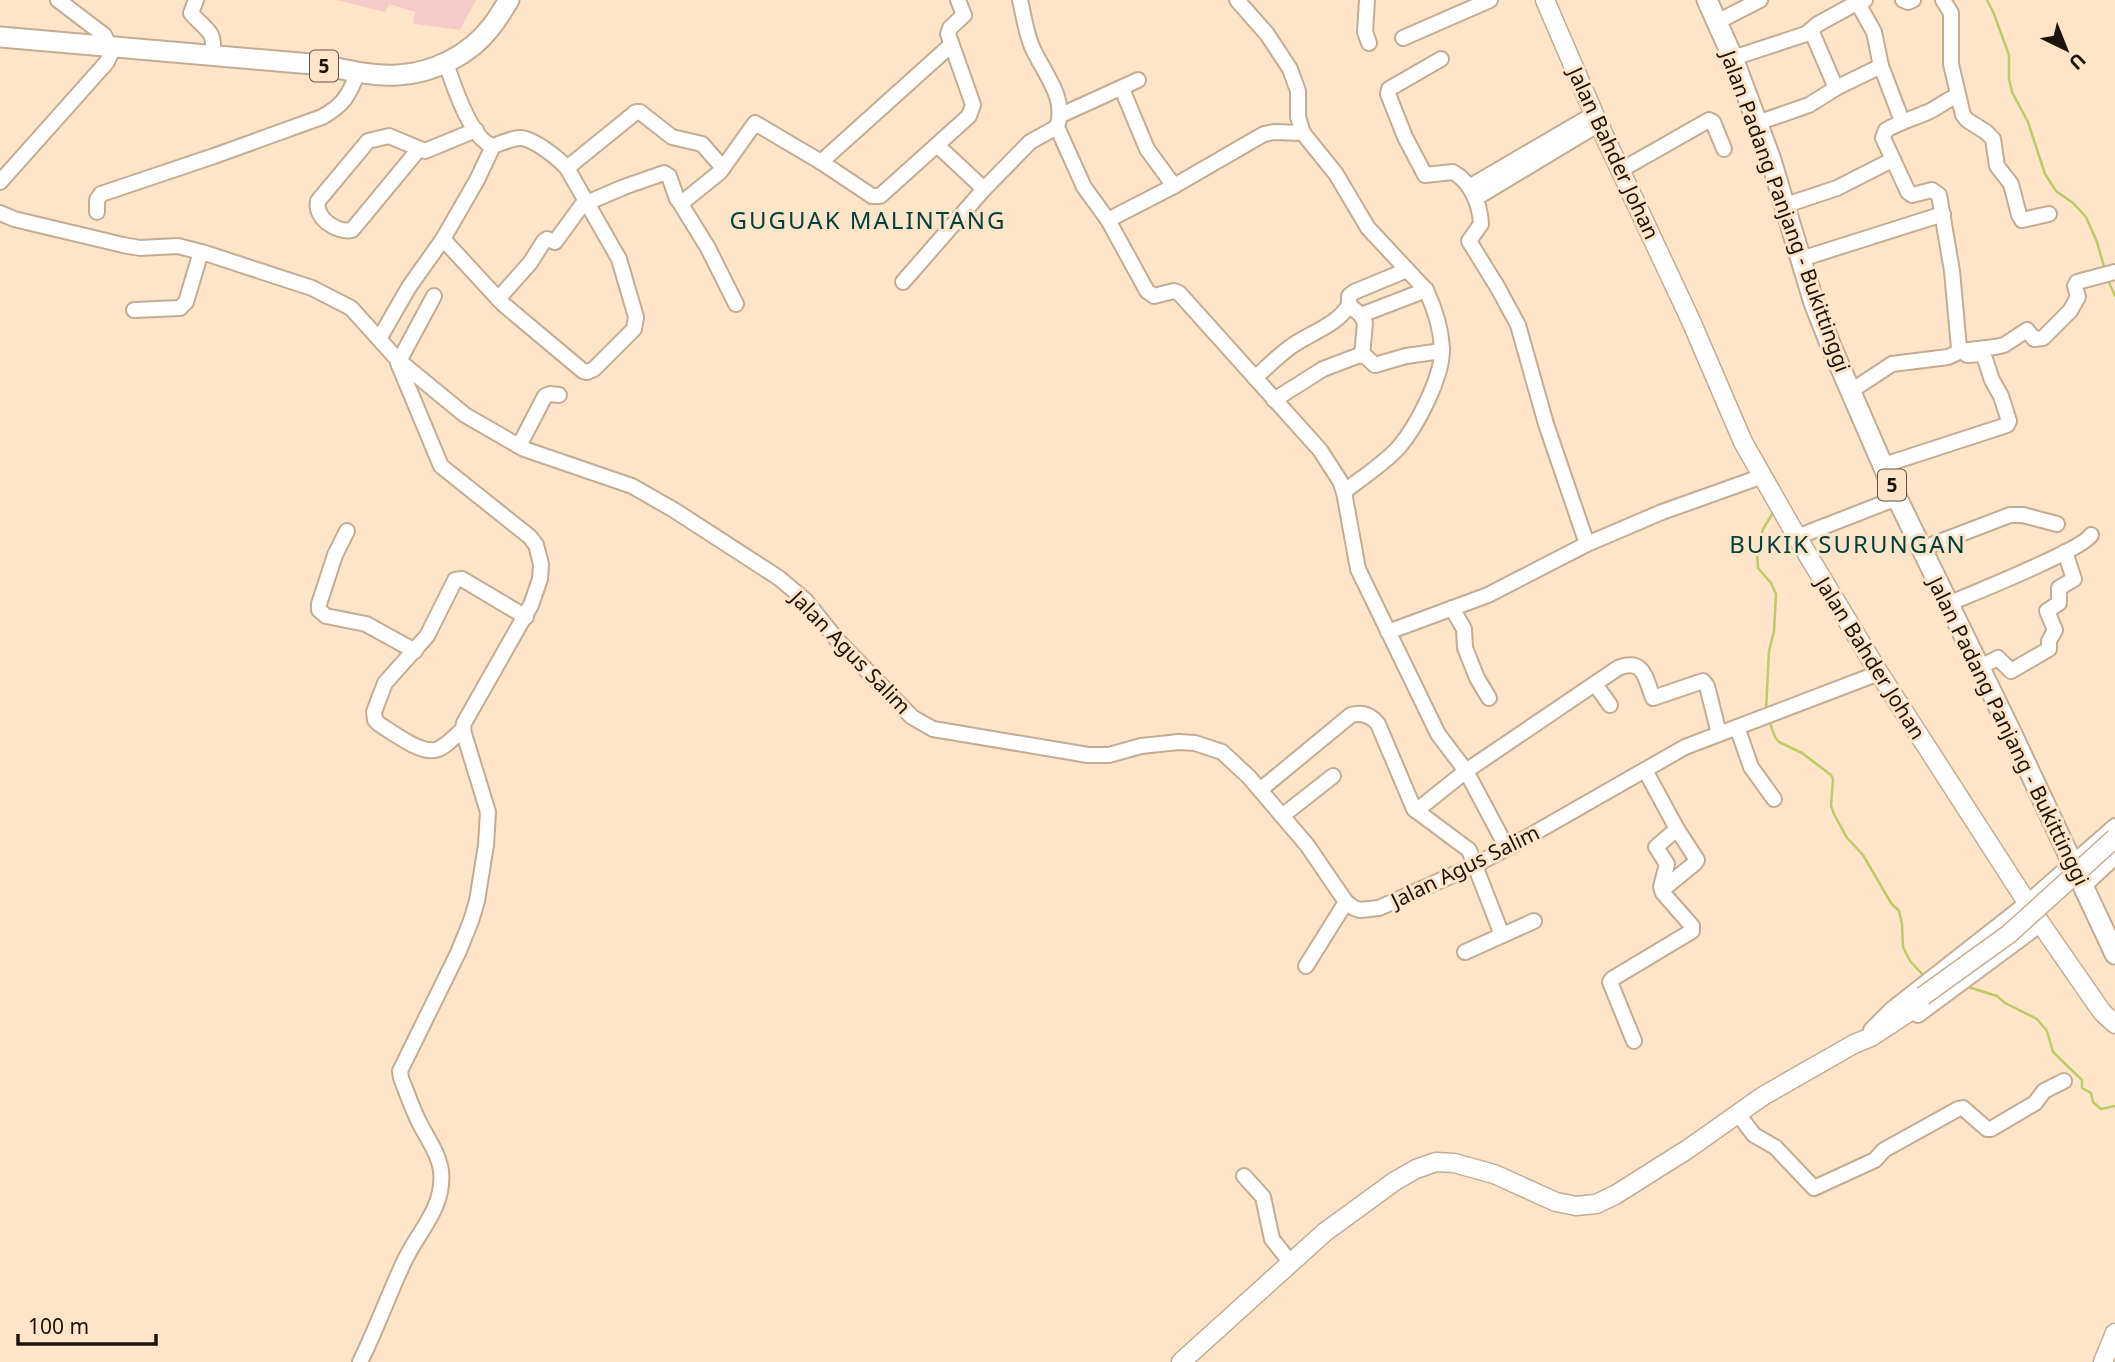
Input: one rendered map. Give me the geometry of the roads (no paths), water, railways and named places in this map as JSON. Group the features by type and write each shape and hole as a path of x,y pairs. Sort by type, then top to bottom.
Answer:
{"highway":[{"name":"5","path":"0,37 323,65 397,76 431,70 464,52 491,28 509,0"},
{"name":"Jalan Padang Panjang - Bukittinggi","path":"1707,0 1758,123 1786,205 1814,303 1851,391 1897,498 2115,954"}],"main road":[{"name":"Jalan Bahder Johan","path":"1545,0 1743,442 1879,673 2041,924 2102,1012 2115,1024"},
{"path":"1924,999 2009,934 2115,838"},
{"path":"1181,1362 1325,1232 1416,1168 1436,1162 1454,1163 1494,1174 1556,1202 1576,1206 1596,1204 1615,1195 1688,1149 1763,1096 1865,1037 1924,999 2015,936 2115,847"},
{"path":"2103,1362 2115,1334"}],"street":[{"path":"0,182 107,62 110,55 108,41 99,30 58,0"},
{"path":"196,0 191,13 213,38 215,44 212,56"},
{"path":"679,201 684,201 723,168 752,125 757,123 876,197 969,116 972,105 948,31 964,15 958,0"},
{"path":"1020,0 1032,48 1059,101 1059,121 1084,187 1108,220 1147,291 1154,296 1174,291 1179,293 1320,450 1340,481 1358,569 1438,734 1465,771 1507,848"},
{"path":"1237,0 1267,34 1290,69 1298,91 1298,117 1303,133 1336,174 1368,228 1426,290 1442,351 1434,384 1408,435 1396,450 1344,492"},
{"path":"1367,0 1365,32 1369,43"},
{"path":"1402,38 1490,0"},
{"path":"1717,22 1760,0"},
{"path":"1903,0 1913,0"},
{"path":"1943,0 1951,13 1951,64 1965,118 1993,139 1997,166 2011,184 2021,218 2025,220 2049,214"},
{"path":"1733,58 1806,34 1818,24 1860,1 1876,37 1881,66 1902,121"},
{"path":"1811,30 1836,88"},
{"path":"821,162 951,45"},
{"path":"1441,59 1389,89 1388,94 1405,137 1425,174 1453,172 1473,192 1481,224 1469,242 1518,325 1545,424 1587,544"},
{"path":"443,239 498,299 587,372 594,369 637,323 622,266 567,168 525,139 518,138 493,146 484,142 459,104 446,63"},
{"path":"1758,123 1809,105 1881,66"},
{"path":"97,212 97,200 101,194 322,117 349,96 358,72"},
{"path":"903,282 984,188 1030,142 1059,121 1138,80"},
{"path":"1122,89 1147,149 1174,186"},
{"path":"1884,465 2009,424 2010,421 1984,356 1967,355 1959,348 1952,271 1937,192 1932,190 1910,194 1883,138 1884,133 1902,121 1930,111 1958,96"},
{"path":"567,168 639,112 672,137 702,144 723,168"},
{"path":"1473,192 1597,119"},
{"path":"1621,170 1709,120 1713,122 1724,149"},
{"path":"419,149 352,230 345,231 320,216 317,211 318,201 368,141 389,136 419,149 430,150 476,130"},
{"path":"1108,220 1264,134 1303,133"},
{"path":"937,145 984,188"},
{"path":"379,339 409,288 443,239 493,146"},
{"path":"1786,205 1837,188 1892,160"},
{"path":"498,299 530,263 544,241 547,239 555,242 579,208 624,187 666,173 737,304"},
{"name":"Jalan Agus Salim","path":"0,213 14,219 124,245 178,246 201,252 312,288 351,308 398,360 466,415 519,446 632,486 779,578 805,600 838,640 912,717 933,729 1088,755 1109,755 1142,746 1179,742 1195,743 1222,752 1260,790 1307,845 1346,902 1360,910 1380,908 1507,848 1685,747 1879,673"},
{"path":"1801,259 1942,214"},
{"path":"134,310 183,306 201,252"},
{"path":"1255,378 1288,348 1346,311 1349,296 1354,292 1407,270"},
{"path":"1851,391 1892,364 1948,357 1961,352 2004,345 2027,330 2034,339 2043,338 2076,302 2077,282 2115,272"},
{"path":"1362,315 1426,290"},
{"path":"360,1362 375,1333 406,1257 435,1211 441,1183 438,1158 418,1119 400,1071 458,953 477,901 488,812 463,729 464,723 526,617 540,579 541,564 536,545 530,537 441,466 398,360 434,296"},
{"path":"1349,305 1362,315 1366,323 1362,356"},
{"path":"1362,356 1375,365 1406,356 1442,351"},
{"path":"1274,400 1323,369 1362,356"},
{"path":"519,446 545,396 559,395"},
{"path":"1388,632 1488,595 1587,544 1662,512 1763,476"},
{"path":"1797,537 1897,498"},
{"path":"1922,549 2010,515 2023,515 2057,524"},
{"path":"347,531 335,555 319,610 327,616 366,624 415,651"},
{"path":"1948,604 2065,552 2085,542 2091,535"},
{"path":"1980,667 1998,658 2013,671 2049,649 2049,641 2055,630 2047,611 2059,603 2059,588 2074,579 2065,552"},
{"path":"463,729 440,748 433,750 414,745 375,720 374,712 385,683 430,632 455,580 463,579 526,617"},
{"path":"1452,608 1464,629 1465,648 1473,668 1489,698"},
{"path":"1416,811 1465,771 1618,668 1629,664 1637,665 1643,672 1654,698 1703,681 1707,686 1719,734"},
{"path":"1595,684 1610,705"},
{"path":"1260,790 1351,715 1363,714 1374,719 1416,811 1471,853 1502,935"},
{"path":"1737,727 1751,767 1773,799"},
{"path":"1645,770 1696,860 1662,890"},
{"path":"1282,816 1333,776"},
{"path":"1865,1037 1898,1004 2027,903 2115,826"},
{"path":"1662,890 1668,867 1656,847 1677,829"},
{"path":"2084,886 2115,857"},
{"path":"1634,1041 1610,982 1692,931 1692,926 1662,890"},
{"path":"1306,966 1346,902"},
{"path":"1465,952 1534,921"},
{"path":"1865,1037 1913,1019 2041,924"},
{"path":"1738,1114 1754,1135 1775,1147 1814,1188 1875,1160 1884,1150 1958,1109 1964,1108 1987,1129 1991,1129 2032,1105 2044,1091 2064,1081"},
{"path":"1244,1176 1263,1197 1272,1239 1292,1263"}],"waterway":[{"path":"1987,0 2009,55 2012,92 2028,122 2045,174 2056,191 2086,217 2105,270"},
{"path":"2108,280 2115,296"},
{"path":"1766,710 1776,594 1771,583 1758,568 1757,552 1763,529 1774,511"},
{"path":"1769,720 1779,742 1802,753 1831,775 1831,806 1834,814 1847,838 1863,855 1891,903 1899,911 1903,947 1910,961 1925,977"},
{"path":"1965,986 1997,996 2037,1019 2047,1031 2053,1052 2082,1080 2082,1088 2091,1093 2093,1102 2101,1109 2115,1106"}],"district":[{"name":"GUGUAK MALINTANG","path":"868,219"},
{"name":"BUKIK SURUNGAN","path":"1848,543"}]}
